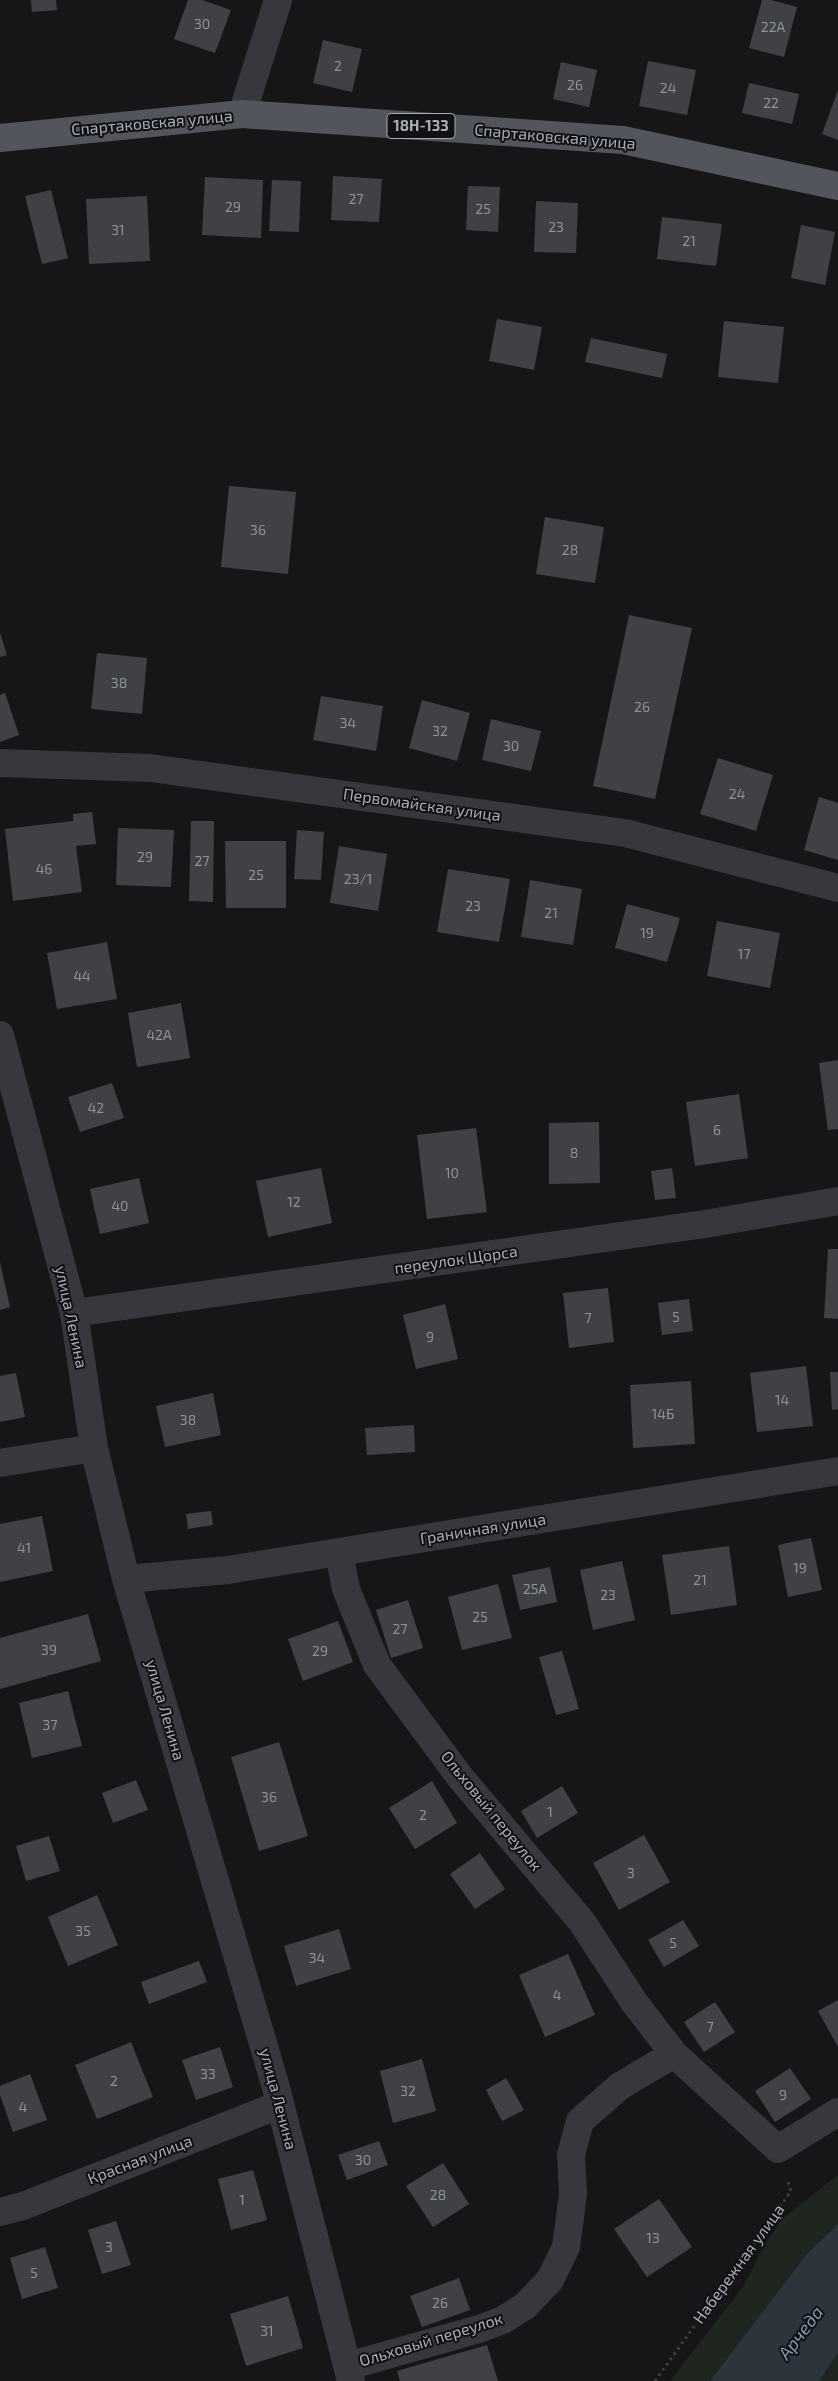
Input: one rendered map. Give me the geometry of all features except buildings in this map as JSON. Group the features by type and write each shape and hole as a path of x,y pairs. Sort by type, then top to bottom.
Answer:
{"main road":[{"name":"Спартаковская улица","path":"0,138 242,114 623,140 838,186"}],"street":[{"path":"242,114 278,0"},
{"name":"Первомайская улица","path":"0,763 150,768 625,833 838,888"},
{"name":"улица Ленина","path":"0,1034 74,1313 94,1448 126,1579 275,2084 350,2373"},
{"name":"переулок Щорса","path":"74,1313 685,1227 838,1201"},
{"path":"0,1463 94,1448"},
{"name":"Граничная улица","path":"126,1579 228,1570 838,1471"},
{"name":"Ольховый переулок","path":"339,1552 346,1589 377,1665 460,1777 582,1922 634,2002 674,2054 778,2150"},
{"name":"Ольховый переулок","path":"350,2373 503,2320 525,2306 550,2280 566,2246 573,2194 571,2155 580,2121 620,2086 674,2054"},
{"name":"Красная улица","path":"0,2212 23,2206 279,2105"},
{"path":"778,2150 838,2112"}],"path":[{"name":"Набережная улица","path":"655,2381 791,2191 778,2150"}],"shaded area":[{"path":"838,2175 838,2224 806,2255 710,2381 670,2381 743,2287 766,2243 781,2220"},
{"path":"838,2353 838,2381 819,2381"}],"water":[{"name":"Арчеда","path":"838,2224 838,2353 819,2381 710,2381 806,2255"}]}
